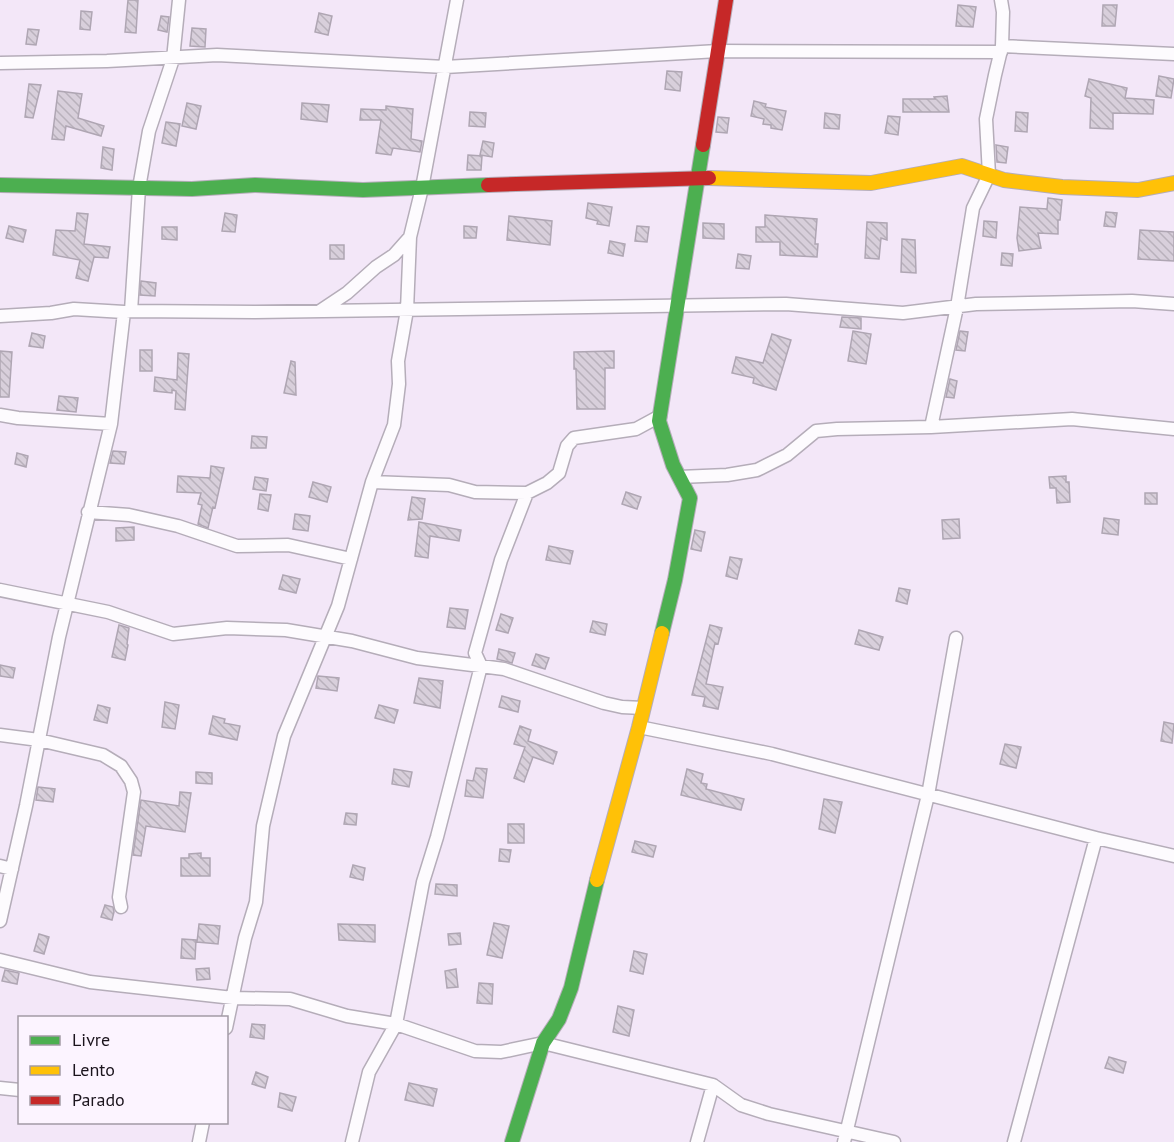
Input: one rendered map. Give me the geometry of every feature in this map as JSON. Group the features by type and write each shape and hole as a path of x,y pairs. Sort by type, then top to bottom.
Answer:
{"street":[{"path":"0,921 6,868 39,740 59,637 111,424 127,311 139,188 149,131 173,59 179,0"},
{"path":"228,1019 245,938 256,902 263,826 281,747 338,606 372,482 394,425 399,384 398,361 407,310 410,237 422,188 457,0"},
{"path":"512,1142 543,1043 560,1019 571,988 603,853 639,727 675,580 690,498 667,449 659,421 726,0"},
{"path":"931,427 957,307 973,208 989,175 987,119 994,75 1002,49 1001,0"},
{"path":"0,63 173,59 218,55 445,67 718,51 1002,49 1174,54"},
{"path":"0,185 192,189 255,185 363,190 696,178 871,183 962,166 1004,180 1062,187 1138,190 1174,183"},
{"path":"320,311 347,293 393,255 410,237"},
{"path":"0,316 51,313 74,309 320,311 786,304 903,313 976,304 1132,301 1174,304"},
{"path":"0,415 111,424"},
{"path":"372,482 449,485 476,492 527,493 559,473 567,446 574,438 636,429 660,416"},
{"path":"679,477 726,475 757,470 787,454 816,431 1072,419 1174,429"},
{"path":"352,1142 369,1072 396,1024 423,882 437,837 481,666 475,653 501,560 527,493"},
{"path":"88,512 129,515 178,526 237,546 288,545 351,559"},
{"path":"0,590 128,617 146,626 173,633 227,628 286,630 352,640 417,658 504,669 613,705 643,708"},
{"path":"845,1137 928,795 956,638"},
{"path":"639,727 772,754 1174,856"},
{"path":"0,735 39,740 103,755 121,766 135,792 119,897 122,907"},
{"path":"1014,1142 1096,838"},
{"path":"0,960 90,982 233,998 290,999 348,1016 396,1024 475,1051 501,1052 543,1043 713,1085 741,1105 845,1137 894,1142"},
{"path":"697,1142 713,1085"},
{"path":"0,1088 18,1090"},
{"path":"199,1142 203,1124"}],"building":[{"path":"128,0 138,0 136,33 125,32"},
{"path":"958,5 976,7 973,27 956,26"},
{"path":"1103,5 1117,5 1115,26 1102,26"},
{"path":"81,11 92,12 90,30 80,29"},
{"path":"319,13 332,16 328,35 315,32"},
{"path":"161,16 169,17 167,32 158,30"},
{"path":"192,28 206,29 205,47 190,46"},
{"path":"28,29 39,30 36,45 26,44"},
{"path":"667,71 682,72 680,91 665,89"},
{"path":"1159,76 1174,79 1171,98 1156,96"},
{"path":"1089,79 1127,88 1125,98 1154,100 1153,114 1113,113 1113,129 1090,128 1091,98 1085,96"},
{"path":"29,84 41,85 33,118 25,117"},
{"path":"58,91 82,94 78,118 104,126 101,136 66,126 64,140 52,139"},
{"path":"947,96 949,112 903,112 903,99 935,99 934,97"},
{"path":"754,101 766,104 765,107 786,111 782,130 771,128 771,125 763,124 764,119 751,116"},
{"path":"187,103 201,106 196,129 182,126"},
{"path":"302,103 329,105 327,122 301,119"},
{"path":"386,106 413,109 411,139 422,141 420,152 393,148 391,155 376,153 381,120 360,120 361,109 386,110"},
{"path":"470,112 486,113 485,127 469,126"},
{"path":"1016,112 1028,113 1027,132 1015,131"},
{"path":"825,113 840,115 839,129 824,128"},
{"path":"888,116 900,117 898,135 885,133"},
{"path":"718,117 729,118 727,133 716,132"},
{"path":"166,122 180,124 176,146 162,143"},
{"path":"483,141 494,143 492,157 480,155"},
{"path":"996,145 1008,147 1006,163 997,162"},
{"path":"103,147 114,149 112,170 101,168"},
{"path":"468,155 482,156 481,170 467,170"},
{"path":"1048,198 1062,200 1058,234 1038,233 1041,248 1019,251 1017,238 1020,207 1047,209"},
{"path":"588,203 612,207 609,226 597,224 598,221 586,218"},
{"path":"1106,212 1117,213 1115,227 1104,226"},
{"path":"77,213 88,214 84,244 110,247 108,258 94,257 88,281 76,278 80,260 53,255 56,230 75,231"},
{"path":"225,213 237,215 235,232 222,231"},
{"path":"765,215 817,219 815,244 818,244 817,257 780,255 780,242 756,242 756,227 765,227"},
{"path":"509,216 552,221 550,245 507,240"},
{"path":"984,221 997,222 996,238 983,236"},
{"path":"867,222 887,223 887,240 881,238 879,259 865,258"},
{"path":"703,223 724,224 724,239 703,238"},
{"path":"9,226 26,230 23,242 6,238"},
{"path":"464,226 477,227 476,238 464,238"},
{"path":"637,226 649,227 647,242 635,241"},
{"path":"162,227 177,227 177,240 162,239"},
{"path":"1140,230 1174,232 1174,261 1138,259"},
{"path":"902,239 915,240 916,273 901,272"},
{"path":"610,241 625,244 623,256 608,253"},
{"path":"330,245 344,245 344,259 330,259"},
{"path":"1002,253 1013,254 1012,266 1001,265"},
{"path":"738,254 751,256 749,269 736,268"},
{"path":"141,281 156,283 155,296 140,295"},
{"path":"842,317 861,318 861,329 840,327"},
{"path":"853,331 871,334 866,364 848,361"},
{"path":"960,331 968,332 965,351 956,350"},
{"path":"32,333 45,336 43,348 29,346"},
{"path":"772,334 791,340 776,390 753,383 754,378 732,373 736,357 763,363"},
{"path":"140,350 152,350 152,371 140,371"},
{"path":"0,351 12,352 9,397 0,397"},
{"path":"614,351 614,368 605,368 605,409 577,409 574,352"},
{"path":"178,353 189,354 185,410 175,409 176,391 172,390 172,393 154,391 155,377 177,380"},
{"path":"291,361 295,362 296,395 284,393"},
{"path":"950,379 957,381 954,398 946,397"},
{"path":"59,396 78,398 76,412 57,410"},
{"path":"252,436 267,437 266,448 251,448"},
{"path":"113,451 126,452 124,464 110,463"},
{"path":"17,453 28,456 26,467 15,464"},
{"path":"211,466 224,468 208,528 198,524 202,505 198,504 201,493 177,492 178,476 210,478"},
{"path":"1066,476 1066,482 1069,482 1070,502 1057,503 1056,488 1050,488 1049,477"},
{"path":"255,477 268,479 266,491 253,489"},
{"path":"313,482 331,487 327,502 309,497"},
{"path":"626,492 641,497 637,509 622,504"},
{"path":"1145,493 1157,493 1157,504 1145,504"},
{"path":"260,494 271,495 268,511 258,509"},
{"path":"412,497 425,499 422,519 408,520"},
{"path":"295,514 310,516 308,531 293,529"},
{"path":"1104,518 1119,520 1118,535 1102,533"},
{"path":"959,519 960,538 943,539 942,520"},
{"path":"419,522 461,530 459,541 430,536 428,558 415,556"},
{"path":"134,527 134,540 116,541 116,528"},
{"path":"695,530 705,532 701,551 691,549"},
{"path":"549,546 573,551 570,564 546,560"},
{"path":"730,557 742,559 737,579 726,576"},
{"path":"283,575 300,579 296,593 279,589"},
{"path":"899,588 910,590 907,604 896,601"},
{"path":"450,608 468,610 465,629 447,627"},
{"path":"501,614 513,618 508,633 496,630"},
{"path":"593,621 607,624 605,635 590,632"},
{"path":"119,625 129,628 125,660 112,657"},
{"path":"710,625 722,628 718,644 715,643 706,684 723,687 718,709 703,706 705,697 692,695"},
{"path":"859,630 883,637 879,650 855,644"},
{"path":"499,649 515,653 512,663 497,659"},
{"path":"536,654 549,658 545,669 532,665"},
{"path":"0,665 15,668 13,678 0,676"},
{"path":"318,676 339,678 337,691 316,688"},
{"path":"419,678 443,681 440,708 414,703"},
{"path":"502,696 520,701 518,712 499,707"},
{"path":"165,702 179,705 175,729 162,727"},
{"path":"98,705 110,708 107,723 94,720"},
{"path":"379,705 398,710 394,723 375,718"},
{"path":"213,716 225,719 224,723 240,726 237,740 209,734"},
{"path":"1164,722 1174,724 1172,743 1161,741"},
{"path":"520,726 531,730 528,741 557,752 553,764 533,757 524,782 514,778 525,747 514,744"},
{"path":"1005,744 1021,747 1016,768 1000,764"},
{"path":"476,768 487,769 483,798 465,796 467,780 473,781"},
{"path":"394,769 412,772 409,787 392,784"},
{"path":"687,769 703,774 701,783 707,784 706,789 744,799 741,810 681,795"},
{"path":"196,772 212,773 212,784 196,783"},
{"path":"38,787 55,789 53,802 36,800"},
{"path":"180,792 191,793 185,832 146,826 141,856 133,855 141,800 179,806"},
{"path":"824,799 842,802 835,833 819,829"},
{"path":"346,813 357,814 356,825 344,824"},
{"path":"508,824 524,824 524,843 508,843"},
{"path":"635,841 656,846 653,857 632,852"},
{"path":"500,849 511,850 509,862 499,861"},
{"path":"201,853 201,858 210,858 210,876 181,876 181,858 189,858 189,854"},
{"path":"353,865 365,868 363,880 350,877"},
{"path":"436,884 457,885 457,896 435,894"},
{"path":"105,905 113,907 112,920 101,917"},
{"path":"494,923 509,926 502,958 487,955"},
{"path":"199,924 220,926 218,944 197,942"},
{"path":"338,924 375,925 375,942 339,940"},
{"path":"460,933 461,944 449,945 448,934"},
{"path":"39,934 49,937 44,954 34,951"},
{"path":"182,939 196,940 195,959 181,958"},
{"path":"634,951 647,954 643,974 630,971"},
{"path":"209,968 210,979 197,980 196,969"},
{"path":"456,969 458,987 447,988 445,971"},
{"path":"5,970 19,973 17,984 2,981"},
{"path":"479,983 493,984 492,1004 477,1003"},
{"path":"618,1006 634,1010 629,1036 613,1032"},
{"path":"252,1024 265,1025 264,1039 250,1037"},
{"path":"1109,1057 1126,1062 1123,1073 1105,1068"},
{"path":"256,1072 268,1077 265,1088 252,1084"},
{"path":"409,1083 437,1089 433,1106 405,1100"},
{"path":"280,1093 296,1097 292,1111 278,1107"}],"traffic: fast":[{"path":"662,633 675,580 690,498 673,465 659,421 703,145"},
{"path":"0,185 192,189 255,185 363,190 488,185"},
{"path":"512,1142 543,1043 559,1019 571,988 597,880"}],"traffic: slow":[{"path":"709,178 871,183 962,166 1004,180 1062,187 1138,190 1174,183"},
{"path":"597,880 662,633"}],"traffic: jam":[{"path":"703,145 726,0"},
{"path":"488,185 709,178"}]}
